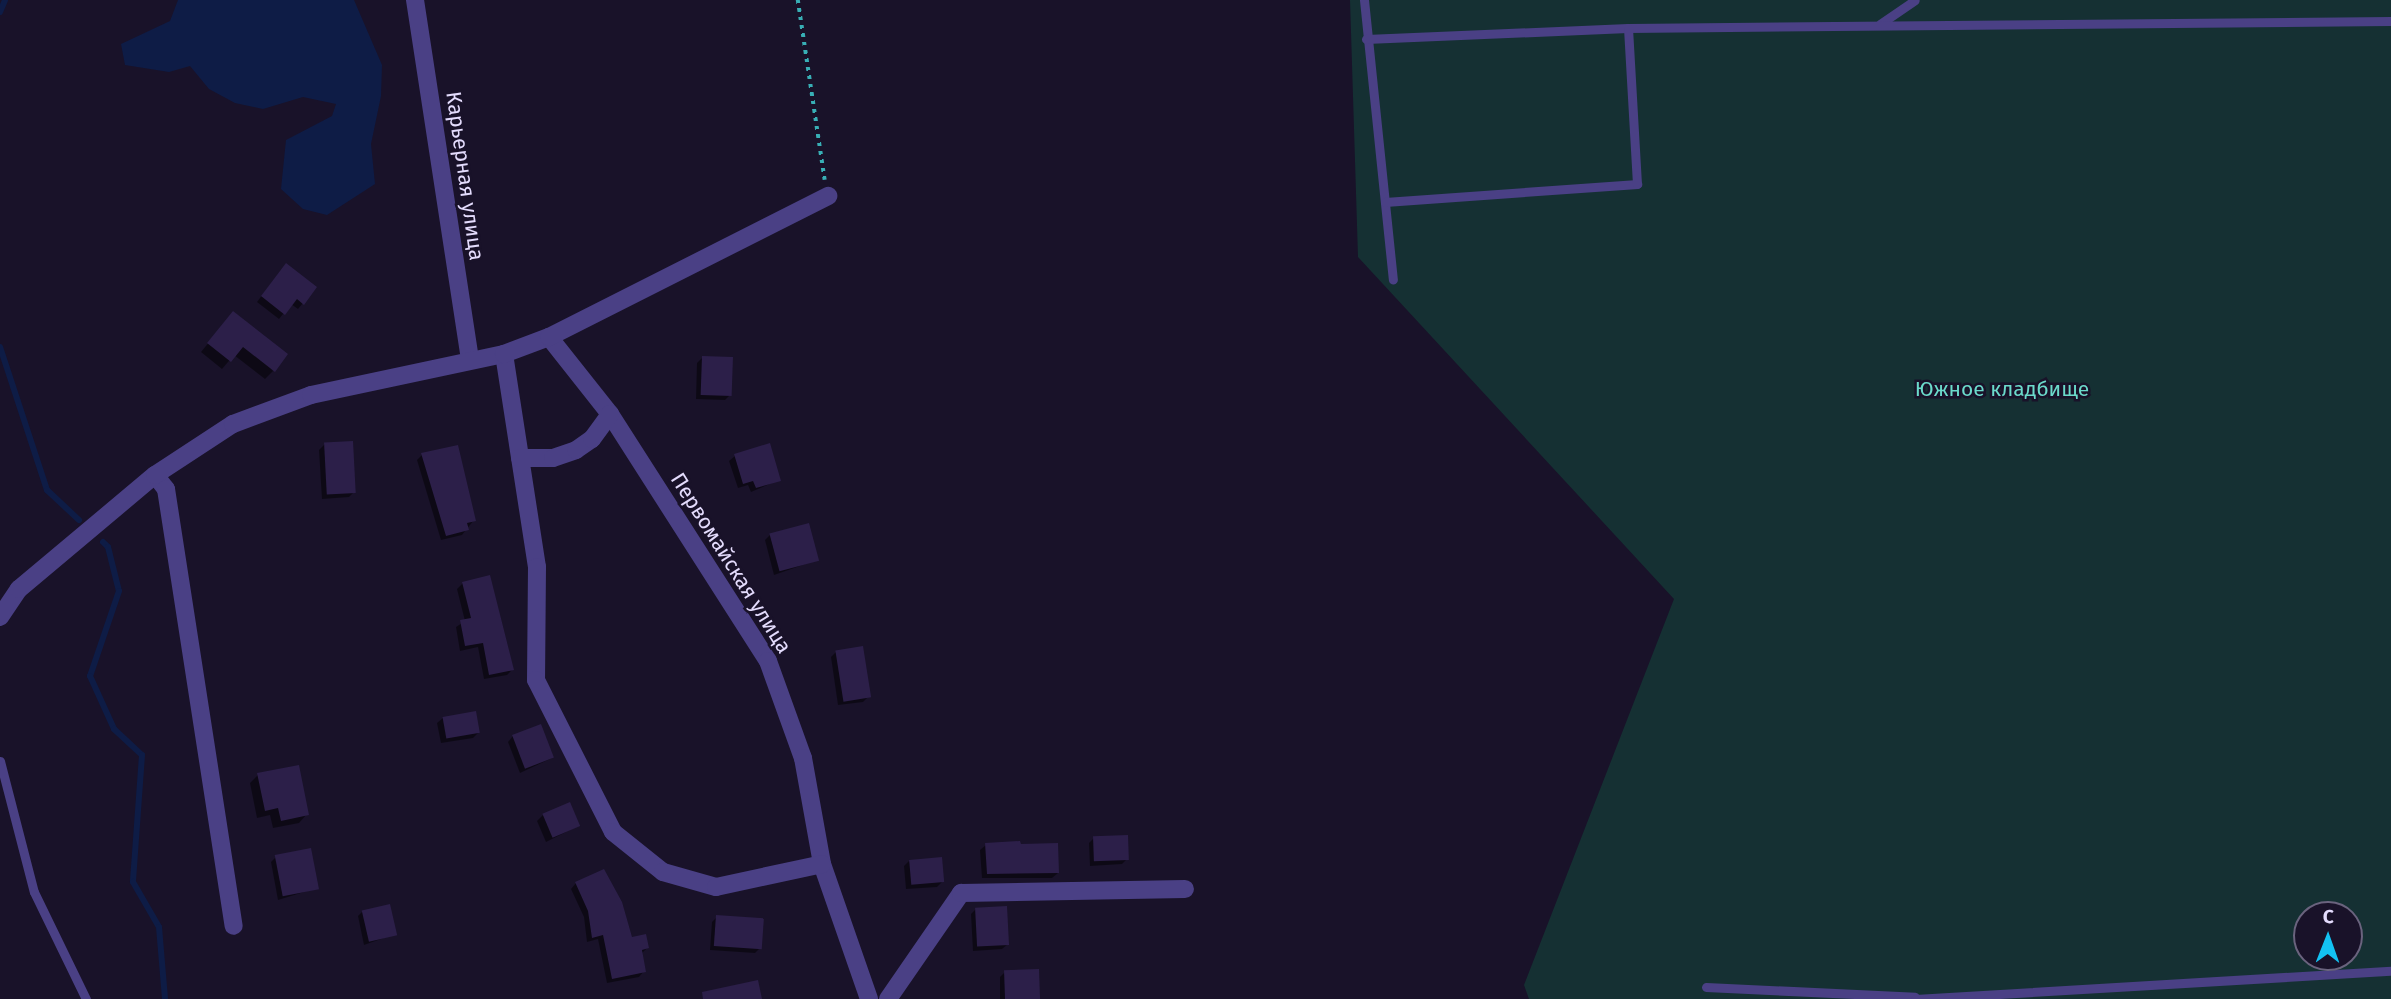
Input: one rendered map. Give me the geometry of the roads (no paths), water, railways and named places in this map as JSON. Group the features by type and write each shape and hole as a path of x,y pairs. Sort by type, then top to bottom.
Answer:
{"street":[{"name":"Карьерная улица","path":"415,0 470,359"},
{"path":"0,617 19,589 155,475 233,424 311,395 470,359 504,354 550,337 828,195"},
{"name":"Первомайская улица","path":"550,337 610,414 768,661 803,758 822,864 869,999"},
{"path":"504,354 537,567 536,680 613,832 663,872 716,887 822,864"},
{"path":"520,458 554,458 576,450 592,439 610,414"},
{"path":"155,475 166,489 234,926"},
{"path":"888,999 961,893 1185,889"}],"lane":[{"path":"1364,0 1393,279"},
{"path":"1880,24 1915,0"},
{"path":"1366,39 1628,28 2391,22"},
{"path":"1385,202 1637,184 1628,28"},
{"path":"0,761 34,892 86,999"},
{"path":"1706,987 1915,998 2391,971"}],"water":[{"path":"178,0 354,0 382,65 381,96 371,144 375,184 327,215 303,209 281,189 286,140 332,116 336,104 303,97 263,109 235,103 209,89 190,66 169,72 125,65 121,44 170,21"}],"waterway":[{"path":"0,12 5,0"},
{"path":"0,347 47,490 79,520"},
{"path":"103,542 108,547 119,591 90,676 114,729 142,755 133,882 159,927 165,999"}],"park label":[{"name":"Южное кладбище","path":"2002,389"}]}
